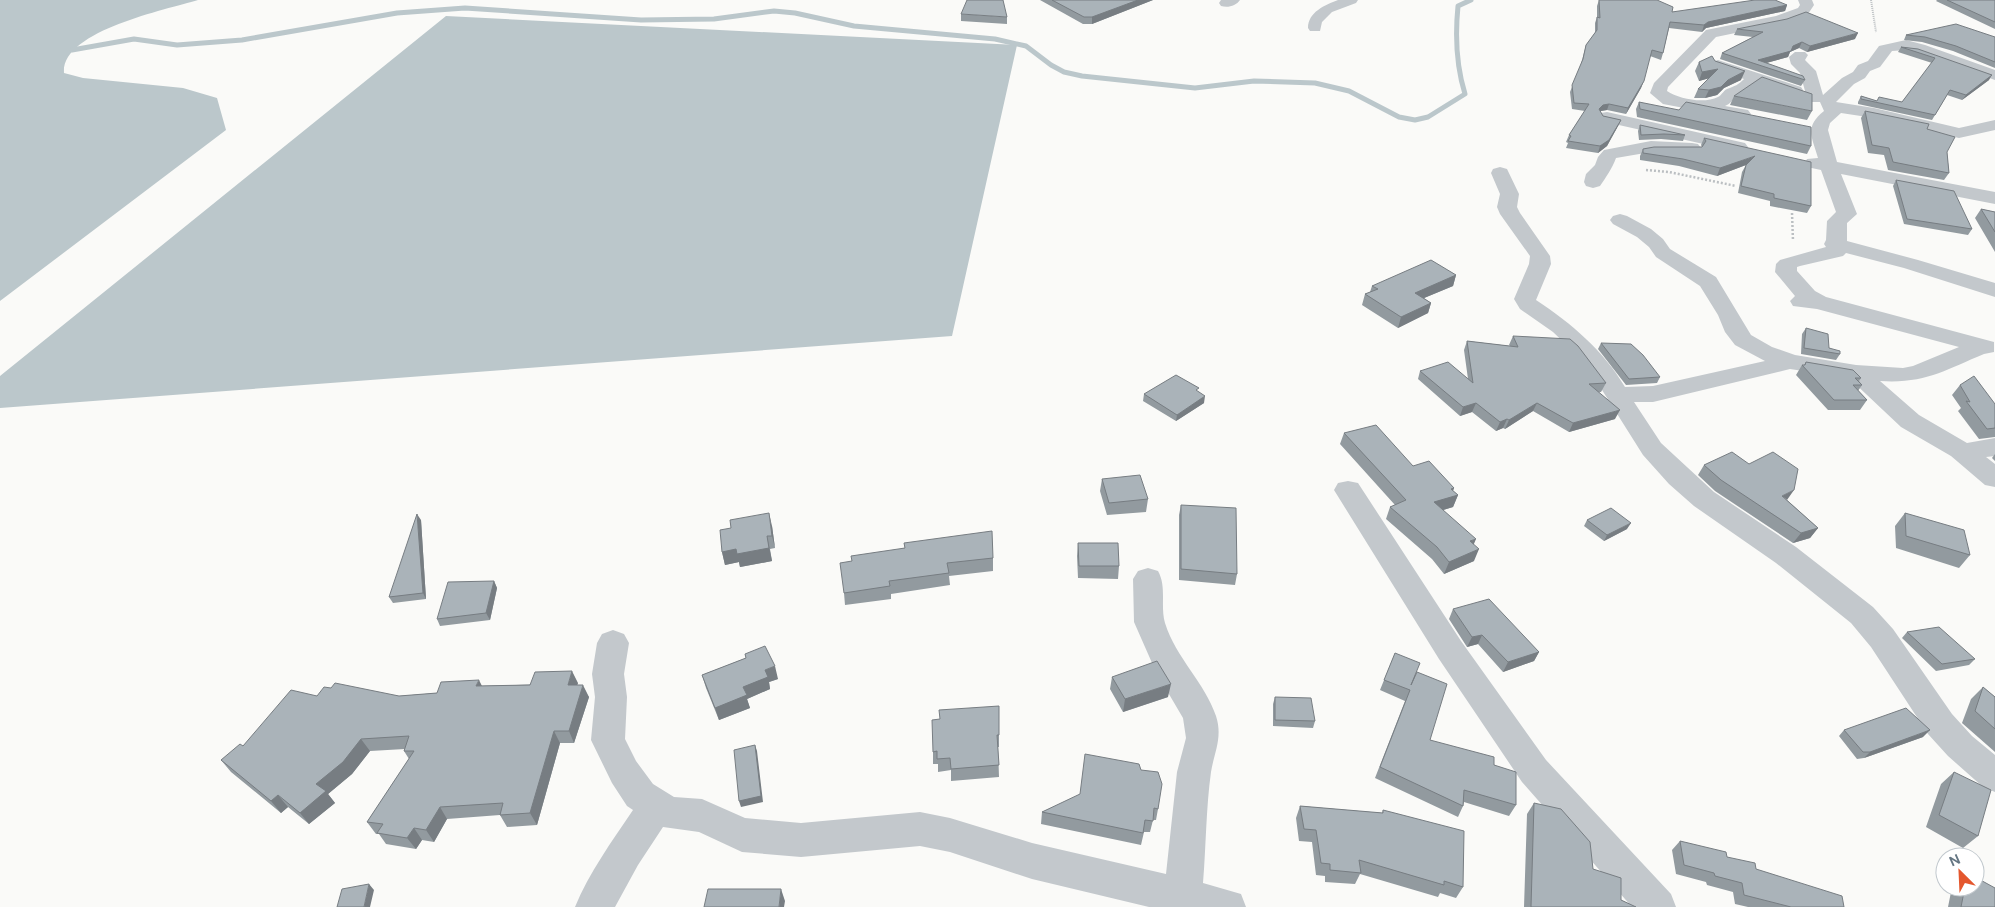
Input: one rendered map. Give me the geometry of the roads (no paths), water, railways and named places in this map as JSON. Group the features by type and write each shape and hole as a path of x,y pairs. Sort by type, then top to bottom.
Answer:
{"street":[{"path":"1315,28 1315,21 1327,9 1351,0"},
{"path":"1758,117 1676,102 1664,98 1658,93 1660,86 1698,49 1708,36 1718,32 1747,28 1780,20 1804,10 1807,5 1804,0"},
{"path":"1824,102 1848,81 1859,75 1864,68 1874,64 1884,49 1897,45 1920,48 1995,75"},
{"path":"1800,56 1797,57 1797,61 1808,71 1824,102 1833,112 1822,121 1819,130 1829,167 1847,214 1837,221 1834,244 1836,252 1810,256 1788,264 1786,272 1807,296 1808,301 1989,347"},
{"path":"1718,65 1824,102 1959,133 1995,125"},
{"path":"1700,105 1723,101 1731,92 1744,89 1754,76"},
{"path":"1594,182 1595,174 1604,168 1607,157 1610,154 1638,147 1661,134 1665,113 1664,98"},
{"path":"1607,117 1661,134"},
{"path":"1800,126 1819,130"},
{"path":"1797,160 1995,198"},
{"path":"1500,173 1509,194 1510,199 1507,207 1510,214 1540,256 1540,264 1525,299 1528,304 1561,326 1584,349 1608,379 1652,449 1679,477 1704,499 1786,555 1862,615 1882,638 1940,724 1960,746 1995,776"},
{"path":"1620,220 1644,232 1656,243 1662,253 1708,282 1729,315 1736,332 1743,340 1764,352 1790,362 1889,375 1918,373 1989,347"},
{"path":"1834,244 1911,264 1995,290"},
{"path":"1618,395 1653,394 1790,362"},
{"path":"1856,372 1910,421 1962,452 1995,478"},
{"path":"1962,452 1995,447"},
{"path":"1348,490 1450,650 1534,771 1657,907"},
{"path":"1148,578 1149,622 1167,663 1189,696 1200,717 1203,738 1194,772 1182,903"},
{"path":"613,643 608,674 611,697 608,740 624,772 640,795 668,813 702,816 742,836 801,840 920,829 950,835 1032,861 1182,903 1227,907"},
{"path":"594,907 625,853 657,806"}],"waterway":[{"path":"72,50 134,39 177,45 242,40 397,13 465,8 641,20 714,19 774,11 795,13 854,26 995,39 1026,46 1051,65 1064,72 1082,76 1195,88 1254,81 1315,83 1349,91 1399,117 1415,120 1428,117 1465,94 1458,61 1457,17 1458,6 1471,0"}]}
